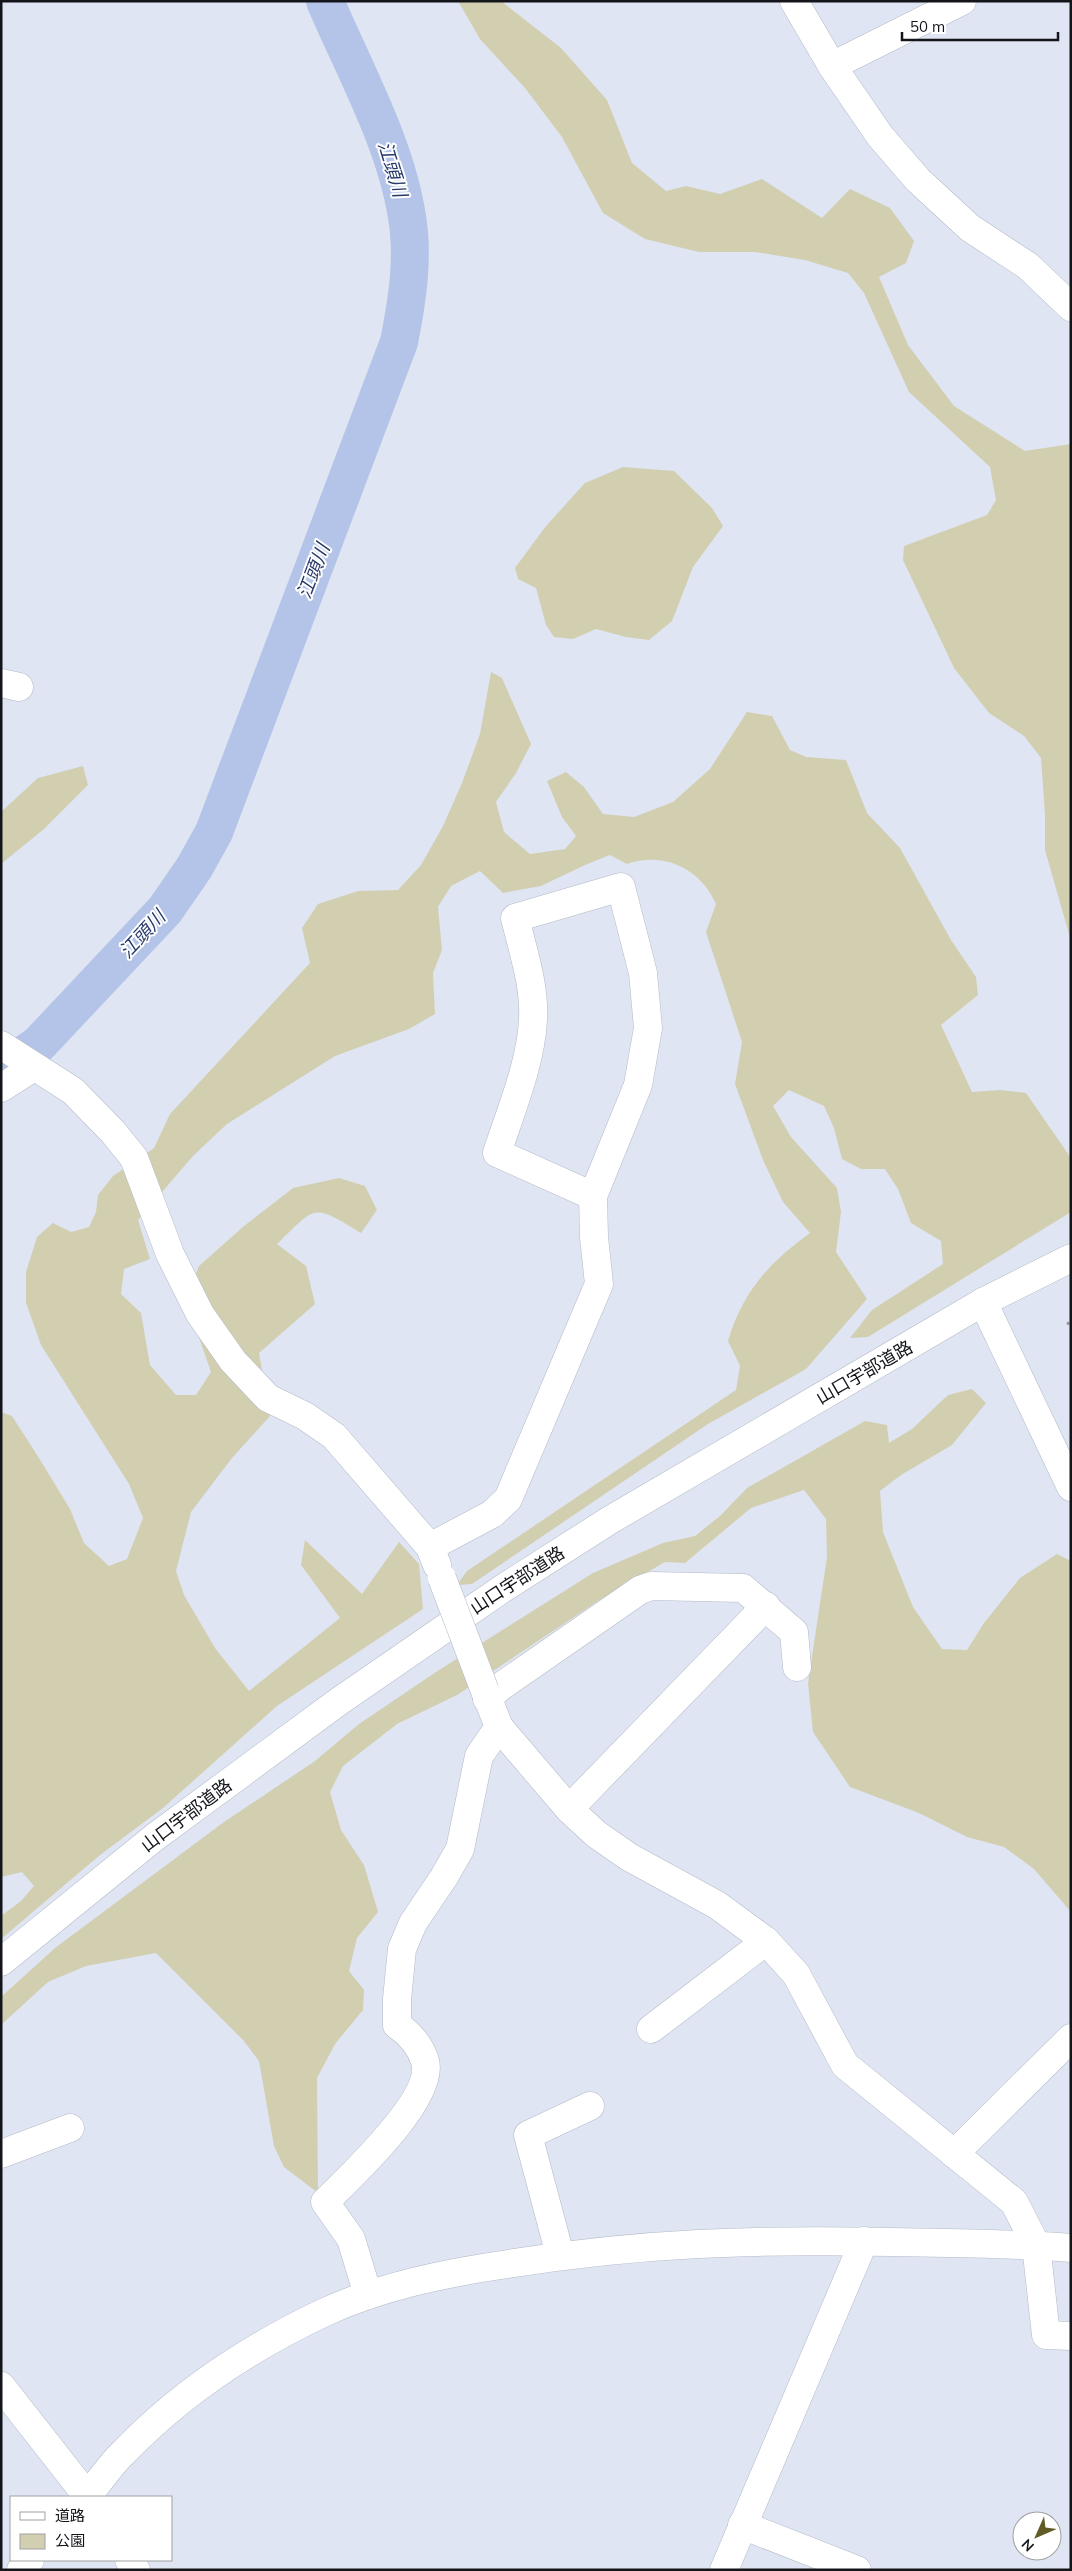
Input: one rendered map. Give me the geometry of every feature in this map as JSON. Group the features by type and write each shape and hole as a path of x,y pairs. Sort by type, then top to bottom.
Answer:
{"street":[{"path":"794,1 832,66 880,136 918,180 970,228 1028,266 1071,307"},
{"path":"832,66 962,1"},
{"path":"430,1548 492,1514 508,1499 599,1284 594,1237 593,1196 638,1085 648,1028 643,973 621,886 515,918 530,980 533,1020 522,1076 497,1154 593,1196"},
{"path":"1,1088 19,1057 72,1092 113,1132 134,1158 170,1254 200,1314 233,1361 268,1398 305,1416 334,1436 430,1548 499,1727 569,1809 596,1834 629,1857 717,1905 766,1941 796,1974 845,2065 1014,2202 1036,2245 1046,2335 1071,2336"},
{"name":"山口宇部道路","path":"1,1962 155,1837 338,1702 502,1588 610,1520 983,1302 1071,1258"},
{"path":"983,1302 1071,1486"},
{"path":"486,1695 640,1590 651,1586 743,1588 794,1632 797,1667"},
{"path":"569,1809 766,1606"},
{"path":"368,2295 351,2239 325,2202 381,2146 416,2098 425,2080 426,2062 413,2037 398,2025 397,1999 402,1949 413,1923 444,1877 460,1849 479,1756 489,1738 499,1727"},
{"path":"651,2029 766,1941"},
{"path":"954,2154 1071,2038"},
{"path":"560,2255 528,2135 590,2106"},
{"path":"1,2154 70,2128"},
{"path":"89,2496 122,2454 167,2410 212,2375 270,2340 325,2312 368,2295 405,2284 478,2268 560,2255 710,2242 864,2242 1036,2245 1071,2248"},
{"path":"724,2570 742,2524 864,2242"},
{"path":"1,2386 87,2496"},
{"path":"742,2524 857,2570"}],"green space":[{"path":"458,1 501,1 561,48 607,100 632,163 666,191 686,186 720,194 762,179 822,218 850,189 890,208 914,241 906,263 879,277 908,345 954,406 1025,451 1071,444 1071,941 1045,850 1045,814 1041,758 1024,736 989,713 954,668 903,560 904,546 987,515 996,500 990,467 909,392 864,293 848,273 805,260 755,252 699,252 645,239 603,213 562,137 525,88 480,39"},
{"path":"623,467 674,471 712,508 723,526 693,567 672,621 649,640 626,637 596,629 573,639 554,637 546,625 536,588 518,579 515,568 546,526 585,483"},
{"path":"491,672 502,678 531,744 516,773 496,802 504,832 530,854 565,849 576,836 562,817 547,781 566,772 584,787 603,814 634,817 673,802 710,769 747,712 772,716 790,750 806,757 846,760 867,813 900,848 951,940 976,977 978,995 941,1025 972,1092 1000,1090 1026,1093 1071,1158 1071,1212 868,1337 850,1338 872,1310 943,1264 941,1241 911,1223 898,1189 885,1169 861,1169 842,1159 834,1128 824,1106 789,1090 773,1106 791,1137 837,1188 841,1212 836,1252 867,1299 806,1369 708,1424 472,1584 457,1585 467,1571 736,1390 740,1366 728,1341 741,1307 770,1267 810,1233 783,1202 763,1160 735,1084 742,1042 706,932 716,904 701,881 680,866 667,862 654,860 627,864 610,855 541,886 503,893 480,871 451,886 438,907 442,950 433,973 435,1014 409,1029 335,1056 227,1124 193,1156 138,1220 150,1259 124,1269 121,1294 141,1313 150,1365 176,1395 196,1395 211,1372 186,1300 199,1266 244,1226 293,1188 339,1178 365,1186 377,1210 361,1233 333,1217 323,1213 316,1213 308,1215 277,1244 306,1266 315,1304 259,1353 270,1416 232,1458 191,1512 176,1571 184,1595 215,1648 249,1691 340,1618 301,1565 305,1540 362,1594 399,1542 419,1564 423,1609 277,1706 163,1808 100,1855 1,1939 1,1916 21,1901 34,1886 22,1872 1,1877 1,1412 12,1416 39,1458 70,1509 84,1543 109,1566 127,1559 143,1518 129,1484 41,1345 26,1303 26,1272 37,1237 53,1223 71,1232 89,1227 96,1212 98,1195 113,1176 154,1148 170,1114 310,963 302,928 318,904 358,891 398,890 421,865 443,826 462,783 480,734"},
{"path":"83,766 88,785 44,829 1,864 1,812 38,778"},
{"path":"972,1389 986,1403 952,1445 901,1475 880,1491 883,1532 913,1607 942,1649 967,1650 984,1623 1020,1578 1057,1554 1071,1561 1071,1912 1034,1869 1004,1847 967,1837 919,1813 850,1787 813,1732 808,1683 827,1557 826,1519 804,1490 751,1508 685,1563 665,1562 601,1599 457,1695 397,1724 343,1766 330,1792 341,1830 364,1865 378,1912 357,1938 349,1971 364,1990 363,2010 335,2044 317,2078 318,2193 284,2167 274,2146 259,2061 243,2040 156,1953 86,1966 48,1982 1,2025 1,1997 55,1948 224,1822 315,1761 359,1724 436,1672 593,1573 663,1543 695,1536 720,1516 747,1488 865,1421 887,1425 889,1443 912,1429 948,1395"}],"waterway":[{"name":"江頭川","path":"1,1071 39,1044 165,910 194,868 214,832 399,342 405,311 410,264 409,233 402,190 394,162 373,107 325,1"}]}
